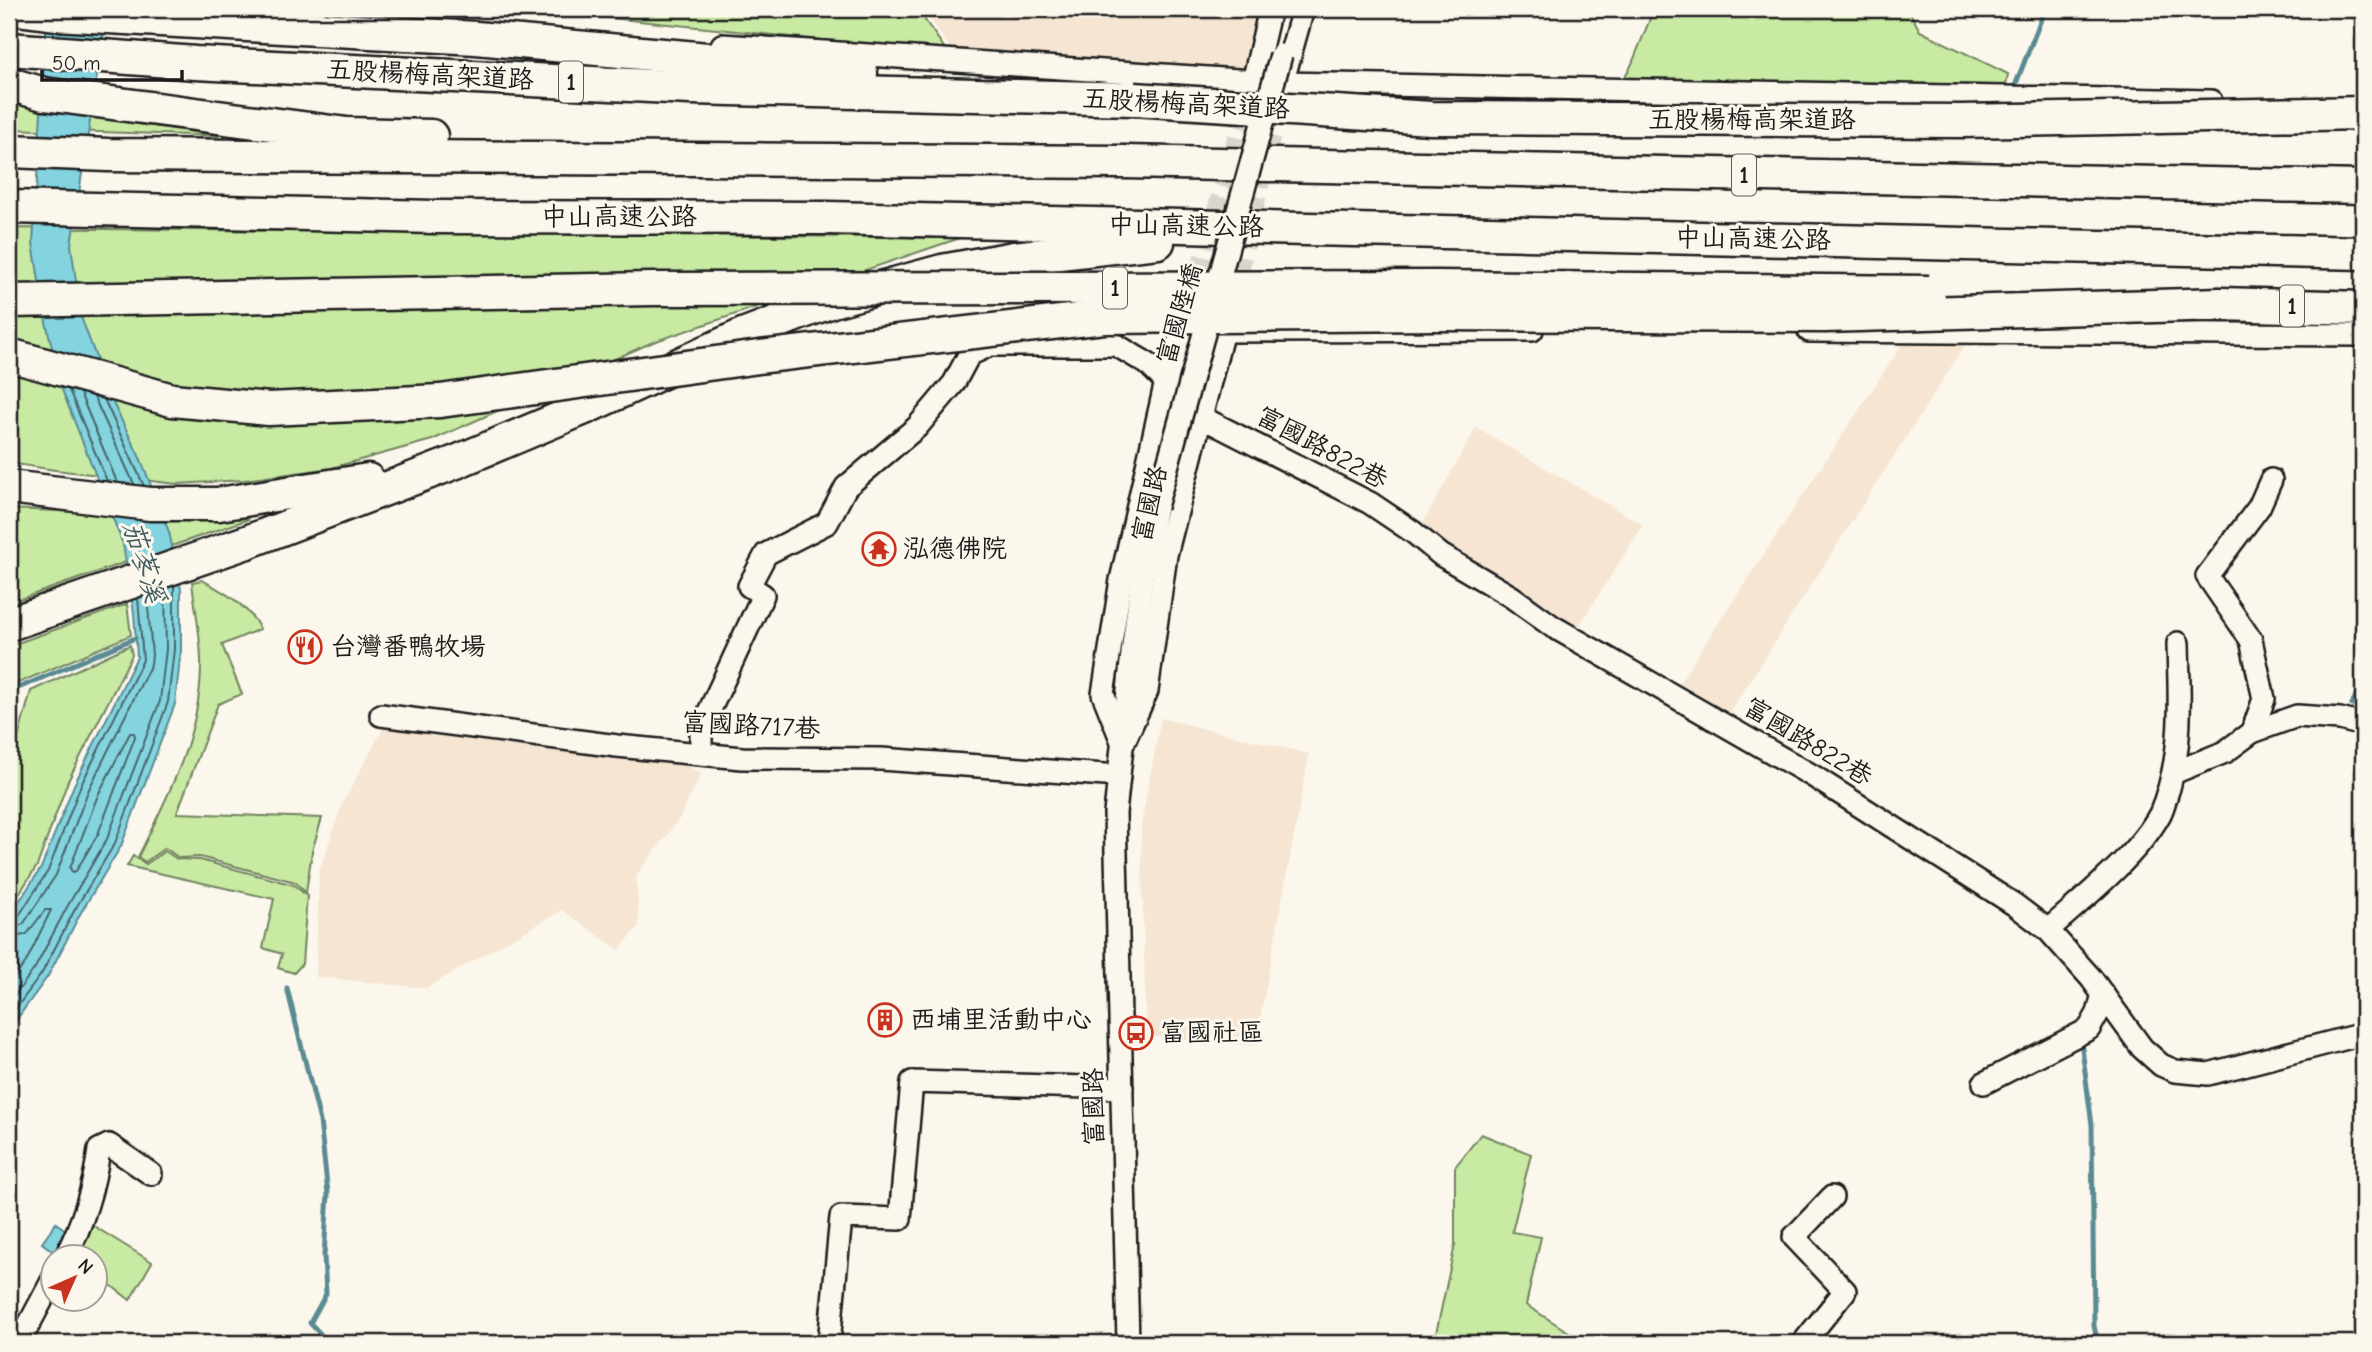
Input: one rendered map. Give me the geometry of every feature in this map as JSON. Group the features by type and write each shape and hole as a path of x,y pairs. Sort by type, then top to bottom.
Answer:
{"highway":[{"path":"17,9 56,14 476,38 1134,99"},
{"name":"五股楊梅高架道路","path":"9,49 196,63 690,88 1134,99 1445,118 1961,121 2363,113"},
{"path":"9,84 44,94 347,134 537,138 1125,163"},
{"name":"1","path":"9,151 108,155 1125,163 2363,187"},
{"name":"中山高速公路","path":"10,207 434,217 828,218 2363,253"},
{"path":"9,624 247,542 456,462 587,408 743,335 845,298 942,271 1014,258 1280,228"},
{"name":"1","path":"9,301 653,289 1436,287 2023,293 2220,304 2363,308"},
{"path":"9,355 172,400 269,409 440,401 759,357 1104,317 1421,314 1825,316 2220,304"},
{"path":"9,487 150,504 219,504 362,482 456,462"}],"street":[{"path":"1253,82 1270,9"},
{"name":"富國陸橋","path":"1156,506 1293,9"},
{"path":"1282,83 1303,9"},
{"path":"690,43 1253,82 2363,104"},
{"name":"富國路","path":"1122,744 1103,694 1121,580 1166,382 1199,277"},
{"name":"富國路","path":"1122,744 1147,691 1166,555 1237,277"},
{"path":"1183,327 1222,331 1669,329 2363,335"},
{"name":"富國路822巷","path":"701,752 701,729 763,594 749,586 766,554 827,523 846,487 917,427 954,383 969,355 989,345 1116,345 1148,363 1200,417 1370,503 1441,555 1512,597 1552,626 1813,776 1985,885 2048,930 2103,994 2142,1048 2161,1065 2175,1072 2208,1074 2363,1034"},
{"path":"2252,732 2264,699 2251,640 2207,576 2259,507 2271,480"},
{"name":"富國路","path":"1128,1343 1115,813 1142,577 1156,506"},
{"path":"2048,930 2145,838 2162,811 2173,773 2180,733 2178,643"},
{"name":"富國路717巷","path":"381,715 617,746 742,758 881,760 1119,776"},
{"path":"2173,773 2225,752 2252,732 2297,716 2340,719 2363,725"},
{"path":"1984,1083 2088,1030 2098,1013 2103,994"},
{"path":"829,1343 841,1217 900,1219 912,1083 1122,1088"},
{"path":"72,1244 96,1172 99,1150 109,1145 151,1174"},
{"path":"1803,1343 1845,1291 1794,1237 1832,1197"},
{"path":"19,1343 38,1307"}],"shaded area":[{"path":"923,9 1262,9 1249,69 953,52"},
{"path":"1903,343 1965,345 1726,718 1676,688"},
{"path":"1476,428 1643,525 1577,629 1419,530"},
{"path":"1161,718 1309,754 1255,1046 1146,1036 1141,825"},
{"path":"386,723 680,761 701,774 679,819 636,876 639,926 619,950 562,910 426,988 316,977 319,871 343,803"}],"green space":[{"path":"523,9 917,9 948,53"},
{"path":"1654,9 1908,9 1920,31 2008,74 1997,136 1601,134 1605,109 1631,66"},
{"path":"9,104 219,136 9,129"},
{"path":"9,228 960,238 653,342 432,440 331,468 244,480 177,484 9,463"},
{"path":"9,509 249,519 9,603"},
{"path":"202,580 242,606 260,629 222,645 242,694 218,704 177,813 322,818 312,851 306,893 295,882 200,857 179,858 165,848 145,862 138,857 180,766 195,718 201,657 192,582"},
{"path":"127,604 131,635 9,687 9,646"},
{"path":"130,645 132,655 68,781 37,866 9,909 9,771 31,691"},
{"path":"165,851 177,859 200,860 294,885 307,896 302,964 294,973 278,968 282,954 263,948 274,899 127,866 133,856 146,864"},
{"path":"1481,1134 1531,1154 1512,1232 1541,1237 1526,1305 1586,1343 1434,1343 1455,1245 1455,1167"},
{"path":"92,1225 152,1262 130,1300 108,1283 108,1244 83,1244 85,1229"}],"water":[{"name":"茄苳溪","path":"53,9 112,9 103,36 71,245 81,317 114,405 141,460 169,532 181,589 181,650 175,704 121,846 80,914 48,976 9,1030 9,917 41,868 74,785 137,657 134,613 123,544 62,390 45,318 33,243 46,32"},
{"path":"56,1223 70,1233 62,1244 42,1243"}],"waterway":[{"path":"2015,86 2045,9"},
{"path":"9,692 135,638"},
{"path":"2352,705 2363,679"},
{"path":"9,726 12,716"},
{"path":"287,988 320,1121 328,1194 324,1255 326,1294 310,1323 329,1343"},
{"path":"2081,1041 2092,1125 2094,1326 2098,1343"}],"tunnel":[{"path":"1199,277 1250,94"},
{"path":"1237,277 1278,102"}],"place":[{"name":"泓德佛院","path":"879,549"},
{"name":"台灣番鴨牧場","path":"305,647"},
{"name":"西埔里活動中心","path":"885,1020"},
{"name":"富國社區","path":"1136,1033"}]}
